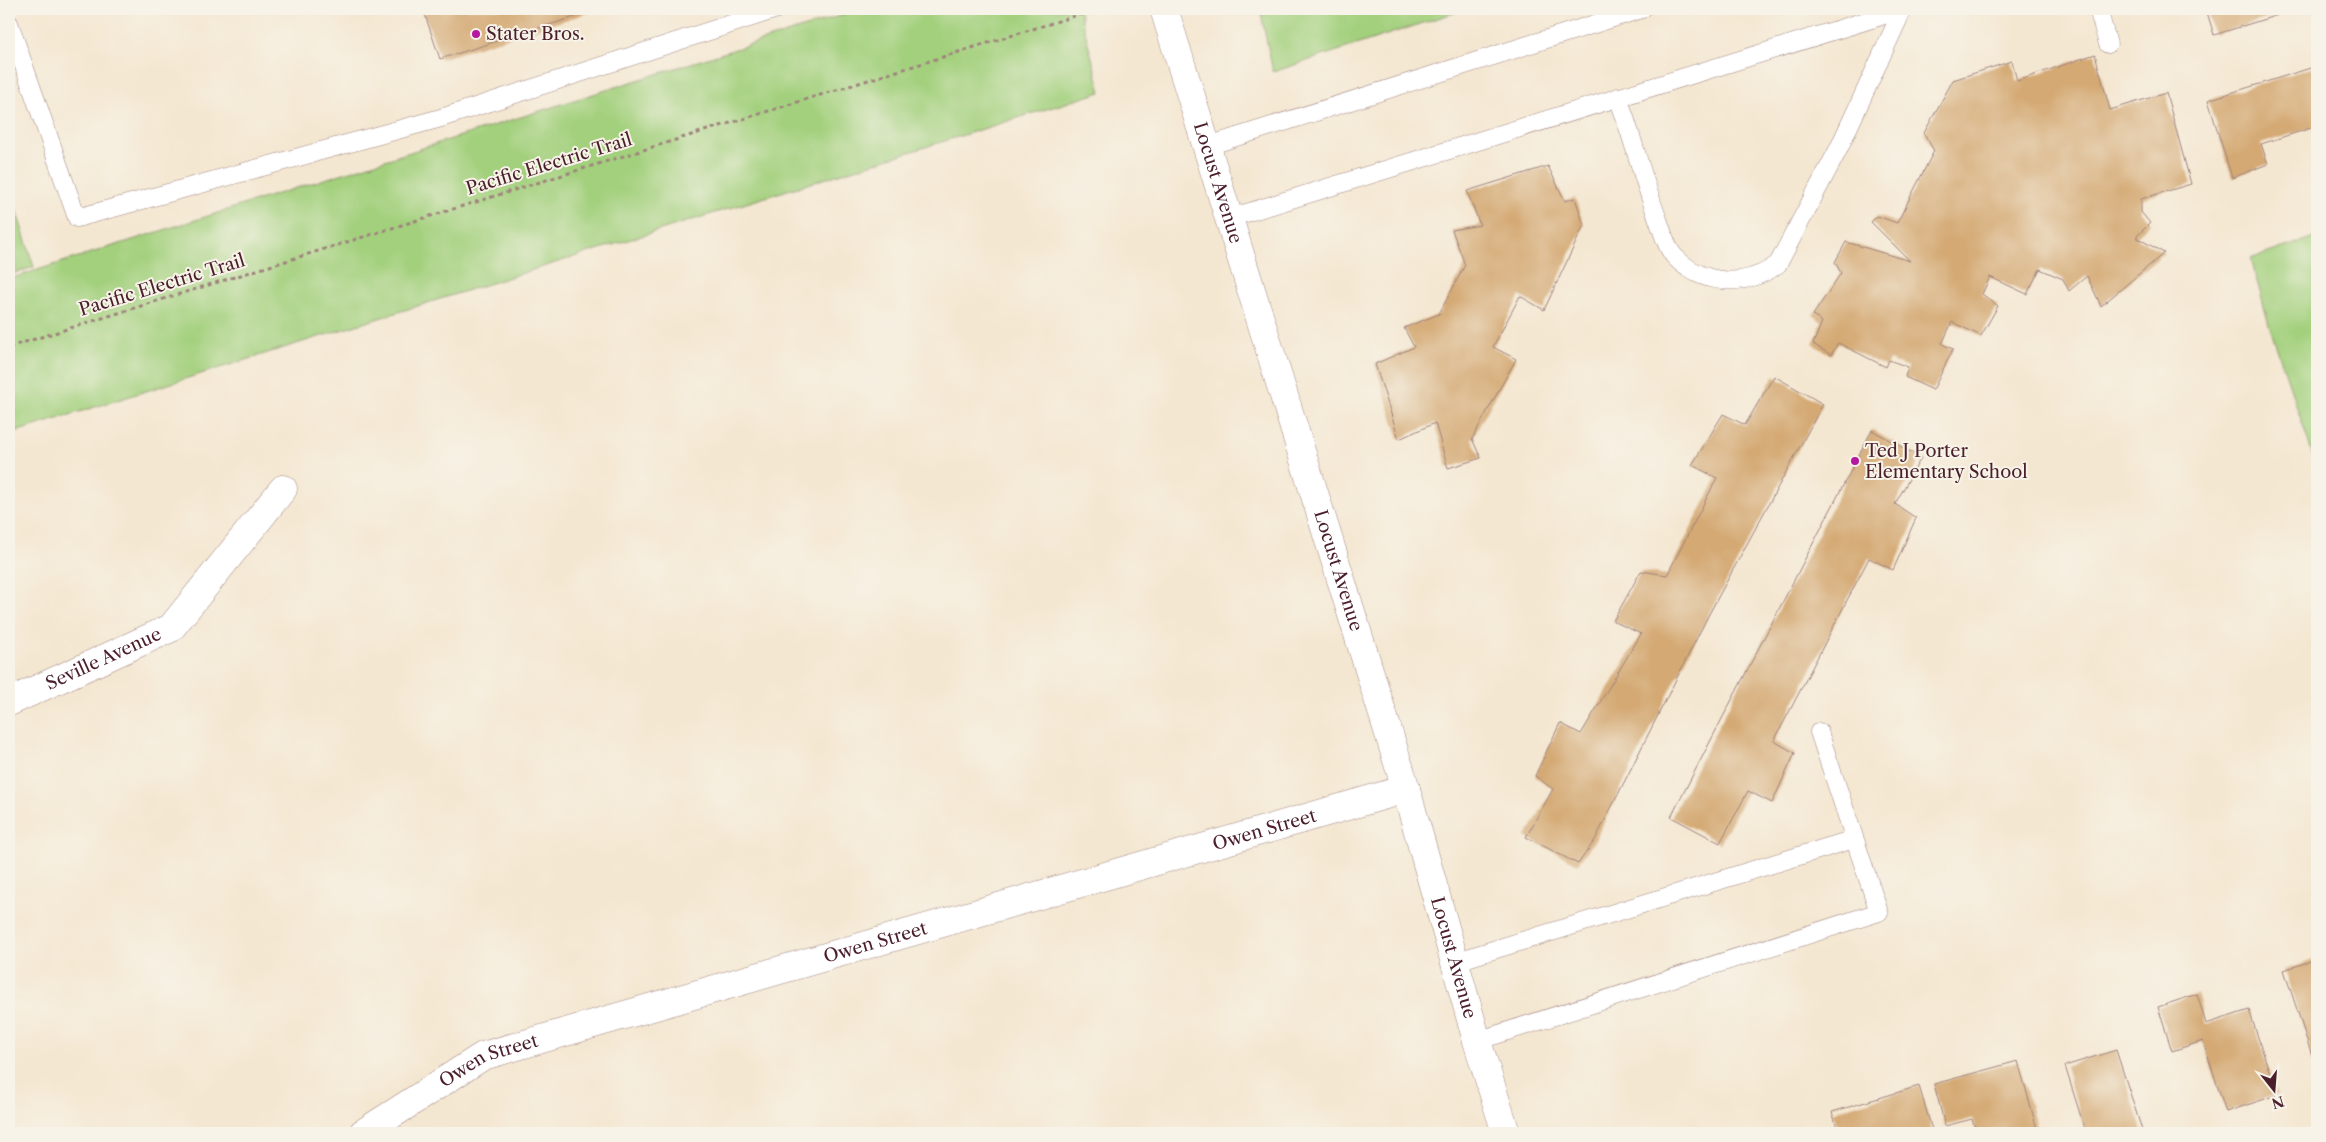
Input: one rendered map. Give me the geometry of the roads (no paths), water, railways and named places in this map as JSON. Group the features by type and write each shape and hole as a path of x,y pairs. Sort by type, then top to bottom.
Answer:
{"street":[{"name":"Locust Avenue","path":"1164,9 1406,789 1454,962 1506,1133"},
{"name":"Seville Avenue","path":"9,702 171,628 283,489"},
{"name":"Owen Street","path":"363,1133 483,1056 1406,789"}],"lane":[{"path":"9,23 77,218 441,118 777,9"},
{"path":"1208,146 1642,9"},
{"path":"1618,97 1653,208 1674,255 1694,271 1709,279 1724,281 1748,279 1765,274 1778,264 1838,150 1904,9"},
{"path":"1230,218 1904,9"},
{"path":"2098,9 2108,44"},
{"path":"1477,1041 1879,912 1819,732"},
{"path":"1454,962 1854,839"}],"place":[{"name":"Stater Bros.","path":"476,34"},
{"name":"Ted J Porter Elementary School","path":"1855,461"}]}
